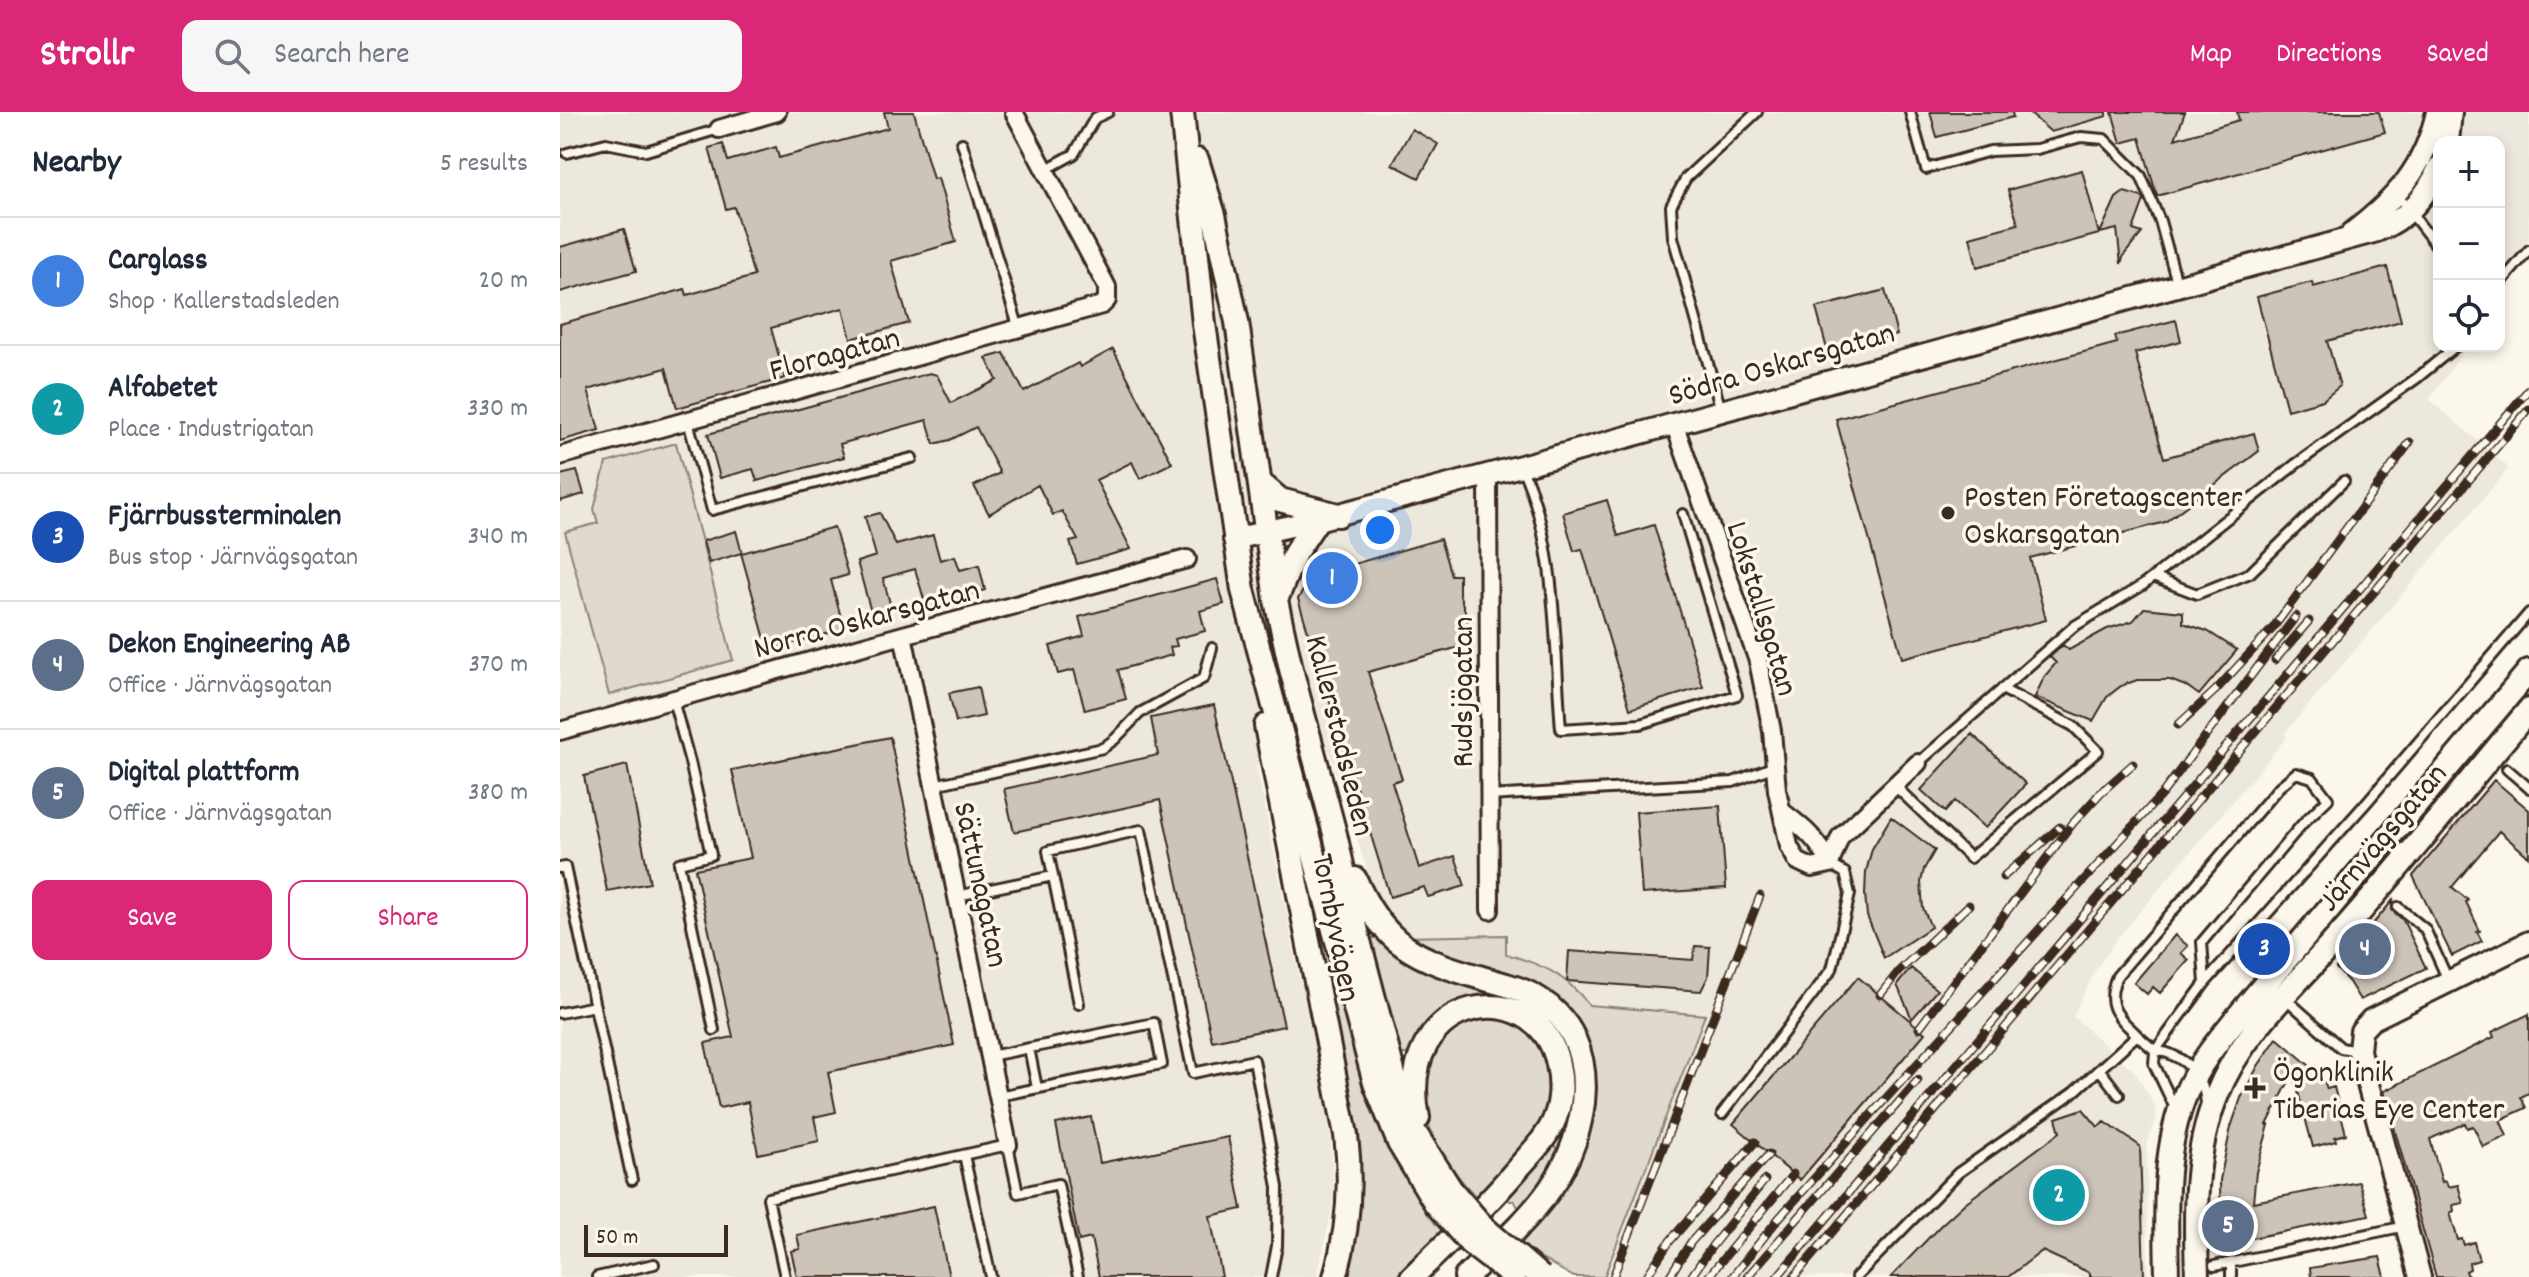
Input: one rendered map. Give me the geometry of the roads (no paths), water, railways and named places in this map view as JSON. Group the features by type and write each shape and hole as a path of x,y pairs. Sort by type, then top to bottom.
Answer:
{"main road":[{"name":"Kallerstadsleden","path":"1182,112 1214,215 1237,322 1276,600 1297,695 1408,1122 1432,1161 1444,1197 1541,1277"},
{"name":"Kallerstadsleden","path":"1182,112 1204,324 1243,590 1375,1083 1399,1143 1444,1197 1470,1243 1514,1277"},
{"path":"1260,483 1280,500 1328,517 1295,553 1276,600"},
{"name":"Tornbyvägen","path":"1243,590 1351,1171 1349,1208 1335,1277"},
{"name":"Järnvägsgatan","path":"2167,1277 2170,1156 2178,1117 2196,1072 2278,969 2529,671"},
{"name":"Järnvägsgatan","path":"2202,1270 2197,1185 2200,1155 2207,1124 2233,1060 2258,1024 2337,938 2529,710"},
{"name":"Tornbyvägen","path":"1335,834 1365,901 1377,921 1398,942 1422,957 1451,969 1521,989 1540,1000 1557,1014 1570,1031 1579,1052 1585,1093 1582,1115 1566,1161 1551,1189 1526,1219 1466,1277"},
{"path":"1412,1277 1501,1188 1545,1137 1555,1119 1561,1098 1557,1056 1549,1039 1522,1014 1487,1007 1469,1009 1454,1014 1430,1036 1418,1060 1414,1090 1417,1114 1432,1161"}],"street":[{"path":"719,129 777,112"},
{"path":"1014,112 1045,170"},
{"name":"Södra Oskarsgatan","path":"2404,202 2432,136 2437,112"},
{"path":"2449,136 2451,112"},
{"name":"Floragatan","path":"560,456 1102,305 1107,300 1107,287 1045,170"},
{"name":"Södra Oskarsgatan","path":"1234,539 1521,466 2343,240 2433,182"},
{"name":"Lokstallsgatan","path":"1674,423 1758,661 1772,731 1777,790 1789,846 1797,861 1812,868 1830,864"},
{"name":"Rudsjögatan","path":"1488,473 1490,910"},
{"name":"Norra Oskarsgatan","path":"560,731 1187,559"},
{"name":"Sättunagatan","path":"903,635 1008,1145"},
{"path":"1830,864 1840,837 1918,763"},
{"path":"1784,813 1821,845 1830,864"},
{"path":"2420,1277 2359,1051 2361,1031 2371,1020 2529,942"}],"lane":[{"path":"1045,170 1074,154 1095,118 1108,112"},
{"path":"1721,410 1673,237 1671,206 1686,178 1757,112"},
{"path":"1910,112 1926,169 1990,151 2037,149 2081,137 2104,139 2141,176 2160,221 2177,284"},
{"path":"567,153 606,143 646,151 719,129"},
{"path":"962,143 1019,330"},
{"path":"2404,202 2433,241"},
{"path":"2503,280 2529,250"},
{"path":"1918,763 2073,627 2153,577 2296,464 2449,352"},
{"path":"688,421 712,510 912,458"},
{"path":"1521,466 1531,486 1548,554 1561,729 1640,724 1737,695 1683,514"},
{"path":"2153,577 2197,594 2250,573 2344,481"},
{"path":"2178,1117 2171,1095 2154,1064 2155,1051 2205,983 2366,803 2529,613"},
{"path":"934,785 1103,748 1140,713 1204,678 1212,648"},
{"path":"1894,785 1970,858 2098,751 2073,726 2002,689"},
{"path":"673,700 711,855 679,863 714,1030"},
{"path":"1489,796 1733,782 1775,766"},
{"path":"2507,769 2529,788"},
{"path":"2205,983 2202,942 2304,822 2328,799 2312,778 2296,773 2279,787 2117,976 2113,986 2112,1008 2116,1016 2155,1051 2169,1053 2196,1072 2203,1085 2207,1124"},
{"path":"1079,1004 1048,851 1141,830 1193,1073 1254,1060 1278,1187 1277,1246 1271,1277"},
{"path":"1722,1114 1832,969 1850,894 1845,873 1830,864"},
{"path":"560,868 565,867 632,1180"},
{"path":"957,897 1053,876"},
{"path":"2398,907 2425,929 2448,981"},
{"path":"2278,969 2283,996 2341,1048 2359,1051"},
{"path":"560,1013 595,1006"},
{"path":"990,1056 1154,1023 1162,1064 998,1096"},
{"path":"1856,1277 1958,1173 2074,1092 2137,1035"},
{"path":"1029,1048 1037,1088"},
{"path":"2100,1070 2119,1095"},
{"path":"785,1277 768,1198 1008,1145 1018,1193 1058,1184 1078,1277"},
{"path":"964,1155 991,1277"},
{"path":"2202,1270 2406,1226"},
{"path":"2231,1263 2231,1277"},
{"path":"597,1277 654,1264"}],"railway":[{"path":"1777,1277 2529,389"},
{"path":"1794,1277 2529,409"},
{"path":"2178,725 2216,690 2273,628 2410,442"},
{"path":"1732,1277 1779,1218 2162,794 2296,616"},
{"path":"2275,660 2309,621"},
{"path":"2097,796 2133,764"},
{"path":"1919,1028 2073,823 2105,788"},
{"path":"2003,877 2060,827"},
{"path":"1613,1277 1760,896"},
{"path":"1880,995 1899,971 1969,905"},
{"path":"1747,1277 1918,1080"},
{"path":"1646,1277 1670,1241 1755,1142"},
{"path":"1669,1277 1691,1242 1769,1154"},
{"path":"1708,1277 1793,1174"},
{"path":"1691,1277 1765,1180"}],"place":[{"name":"Posten Företagscenter Oskarsgatan","path":"1948,513"},
{"name":"Carglass","path":"1332,578"},
{"name":"Fjärrbussterminalen","path":"2264,949"},
{"name":"Dekon Engineering AB","path":"2365,949"},
{"name":"Ögonklinik Tiberias Eye Center","path":"2255,1088"},
{"name":"Alfabetet","path":"2059,1195"},
{"name":"Digital plattform","path":"2228,1226"}]}
